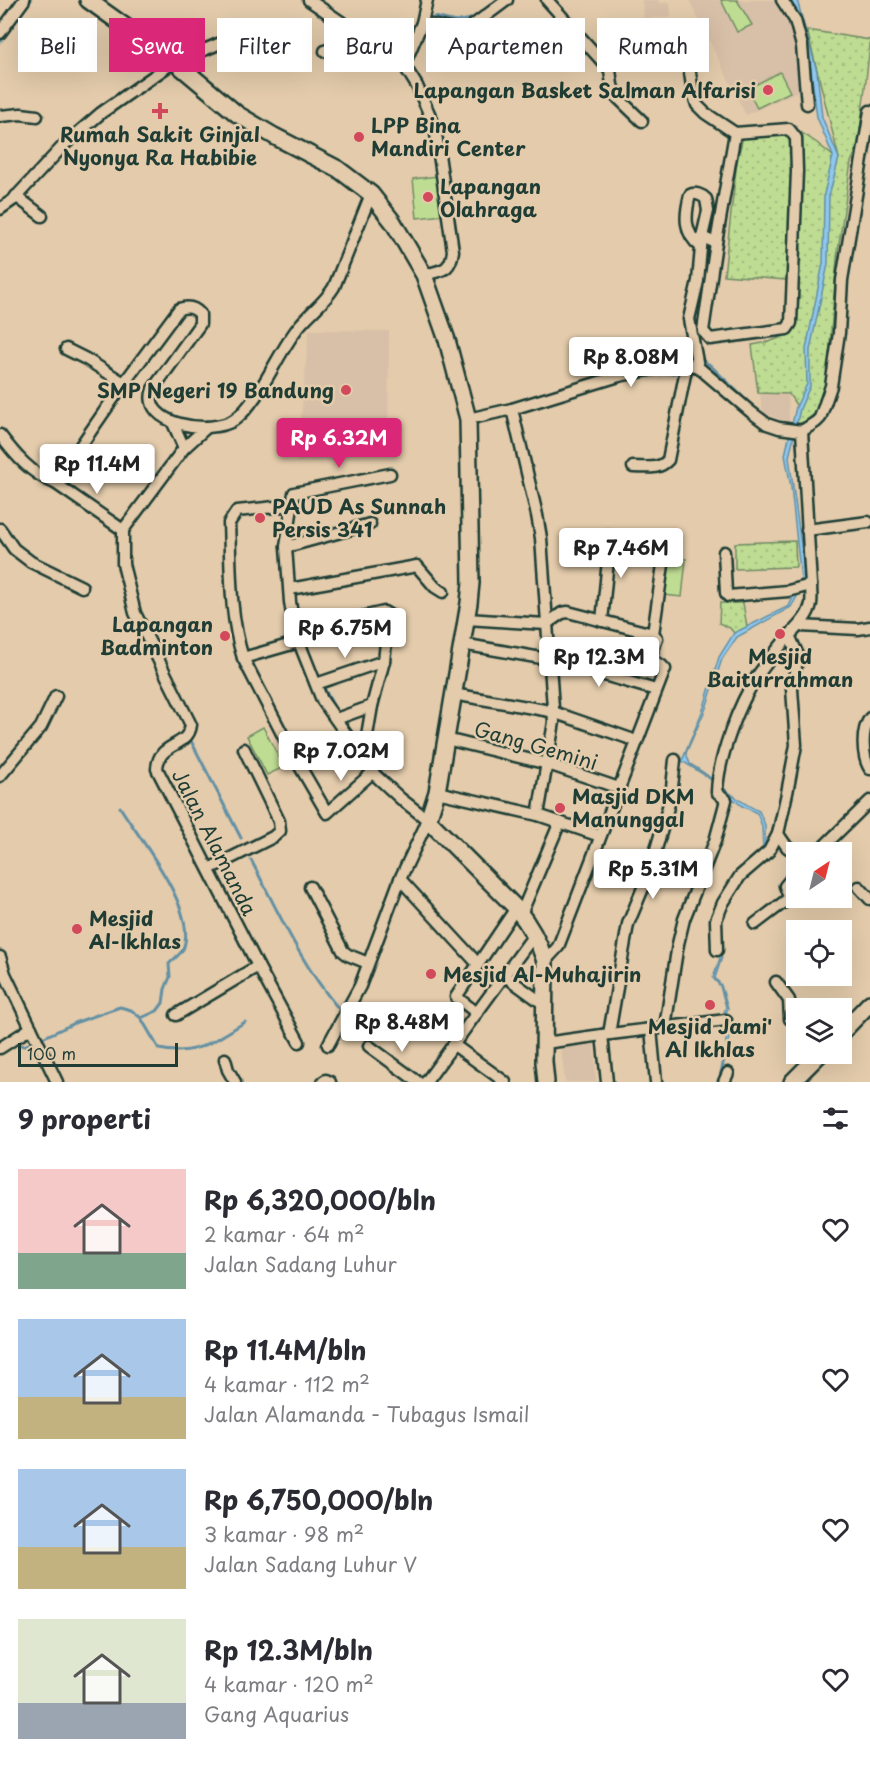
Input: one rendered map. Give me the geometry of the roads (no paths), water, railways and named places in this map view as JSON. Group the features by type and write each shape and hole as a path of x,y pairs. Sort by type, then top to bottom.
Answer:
{"main road":[{"path":"88,0 113,18"},
{"path":"187,72 237,114 338,169 371,194 393,222 424,275 447,339 468,419 470,619 462,644 437,792 428,820 518,911 534,935 545,961 545,1043 542,1078"},
{"path":"852,1022 870,1003"},
{"path":"793,1082 810,1064"}],"street":[{"path":"0,33 24,0"},
{"path":"309,0 336,18"},
{"path":"414,42 422,23 427,0"},
{"path":"422,23 455,30 468,28 507,0"},
{"path":"547,0 610,70 616,96 642,121"},
{"path":"782,0 795,20 802,46 807,104"},
{"path":"0,210 93,119 161,72"},
{"path":"408,72 435,127 453,251 450,265 446,269 424,275"},
{"path":"690,72 697,105 735,133 789,129 796,138 797,171 791,323 787,329 710,339 703,331 735,133"},
{"path":"468,419 512,410 619,376 687,364 699,367 767,424 799,431 820,418 831,386 839,333 842,280 870,111"},
{"path":"0,116 21,114 37,116"},
{"path":"55,483 124,382 179,309 186,306 195,308 200,314 200,324 153,389 150,398 152,405 173,423 220,427 236,418 246,408 298,326 329,296 338,279 371,194"},
{"path":"16,196 42,216"},
{"path":"699,367 689,319 698,281 702,242 716,243"},
{"path":"66,349 124,382"},
{"path":"633,467 658,467 668,460 687,364"},
{"path":"512,410 541,538 551,712 554,722 538,815"},
{"path":"173,423 184,448"},
{"path":"0,435 29,468 123,530 184,448 207,427"},
{"path":"665,1027 684,919 715,841 726,800 717,790 729,741 747,692 789,635 800,626 811,605 807,587 807,530 799,431"},
{"path":"328,1045 356,995 400,879 428,820 401,799 373,772 322,700 297,637 286,547 294,493 390,474"},
{"path":"292,505 237,511 229,523 234,617 243,658 291,751 327,813 373,772"},
{"path":"807,530 868,522"},
{"path":"286,547 370,524"},
{"path":"0,529 14,549 31,562 82,587"},
{"name":"Jalan Alamanda","path":"123,530 123,564 135,613 191,725 190,733 184,739 163,752 158,759 157,769 299,1042"},
{"path":"602,621 608,536"},
{"path":"653,634 667,537"},
{"path":"724,552 728,596 788,591 807,587"},
{"path":"478,561 477,599 470,619 546,624 562,613 568,612 653,634 657,638 650,660 665,669 558,947 545,961"},
{"path":"290,589 417,566 435,587 443,592"},
{"path":"243,658 297,637 387,613 389,615 384,661 372,706 363,759"},
{"path":"800,626 858,629 870,627"},
{"path":"717,950 716,920 723,903 740,876 769,850 777,834 796,745 792,689 798,655 789,635"},
{"path":"462,644 548,659 656,690"},
{"path":"316,684 384,661"},
{"path":"453,694 551,712 631,739"},
{"path":"0,776 40,727 56,696"},
{"path":"336,719 372,706"},
{"path":"870,718 867,721 865,760 870,769"},
{"name":"Gang Gemini","path":"446,739 548,764 616,787"},
{"path":"209,869 273,837 280,831 279,821 244,749"},
{"path":"607,1082 605,1034 628,924 648,876 662,829 671,796 675,760"},
{"path":"437,792 538,815 600,836"},
{"path":"828,842 870,801"},
{"path":"477,1013 456,998 478,964 518,911 560,822"},
{"path":"777,834 786,846"},
{"path":"400,879 478,964"},
{"path":"310,887 343,951 368,963"},
{"path":"859,887 870,899"},
{"path":"755,924 786,901"},
{"path":"426,1082 534,935"},
{"path":"0,957 5,974 57,1082"},
{"path":"176,1015 258,966"},
{"path":"505,976 545,1005"},
{"path":"776,982 788,998"},
{"path":"545,1043 722,1021"},
{"path":"651,1029 656,1082"},
{"path":"0,1048 11,1041 34,1035"},
{"path":"454,1044 505,1082"},
{"path":"369,1046 418,1082"},
{"path":"225,1059 235,1082"},
{"path":"324,1082 330,1082"}],"water":[{"path":"791,0 797,0 817,71 822,117 839,158 829,196 828,264 810,350 810,386 800,409 789,457 806,581 791,607 737,637 722,659 706,708 686,753 690,764 740,801 759,811 765,825 765,852 743,869 722,900 715,919 715,951 722,957 715,978 721,985 728,1008 724,1018 729,1038 720,1082 718,1082 726,1048 722,1018 726,1007 720,986 713,978 720,958 712,952 713,918 720,898 732,880 747,864 763,851 762,826 757,813 742,806 706,776 682,761 704,707 719,657 734,633 789,606 801,580 791,487 785,455 796,407 807,384 806,349 823,263 824,194 833,156 817,117 811,70"}],"waterway":[{"path":"0,42 31,0"},
{"path":"434,17 438,18"},
{"path":"700,359 710,365 748,402"},
{"path":"631,368 669,361"},
{"path":"648,375 682,372"},
{"path":"493,408 521,401"},
{"path":"312,662 319,678"},
{"path":"323,686 337,713"},
{"path":"727,761 738,727"},
{"path":"190,739 241,838"},
{"path":"372,761 389,781"},
{"path":"120,807 164,874 182,913 186,931 183,950 169,964 170,977 163,1003 157,1011 141,1018"},
{"path":"251,860 301,955 338,1008"},
{"path":"40,1039 77,1022 120,1007 131,1010 141,1018 159,1049 172,1051 195,1049 214,1041 245,1022"},
{"path":"14,1043 24,1046 34,1042"}],"place":[{"name":"Lapangan Basket Salman Alfarisi","path":"768,90"},
{"name":"Rumah Sakit Ginjal Nyonya Ra Habibie","path":"160,111"},
{"name":"LPP Bina Mandiri Center","path":"359,137"},
{"name":"Lapangan Olahraga","path":"428,197"},
{"name":"SMP Negeri 19 Bandung","path":"346,390"},
{"name":"PAUD As Sunnah Persis 341","path":"260,518"},
{"name":"Mesjid Baiturrahman","path":"780,634"},
{"name":"Lapangan Badminton","path":"225,636"},
{"name":"Masjid DKM Manunggal","path":"560,808"},
{"name":"Mesjid Al-Ikhlas","path":"77,929"},
{"name":"Mesjid Al-Muhajirin","path":"431,974"},
{"name":"Mesjid Jami' Al Ikhlas","path":"710,1005"}]}
